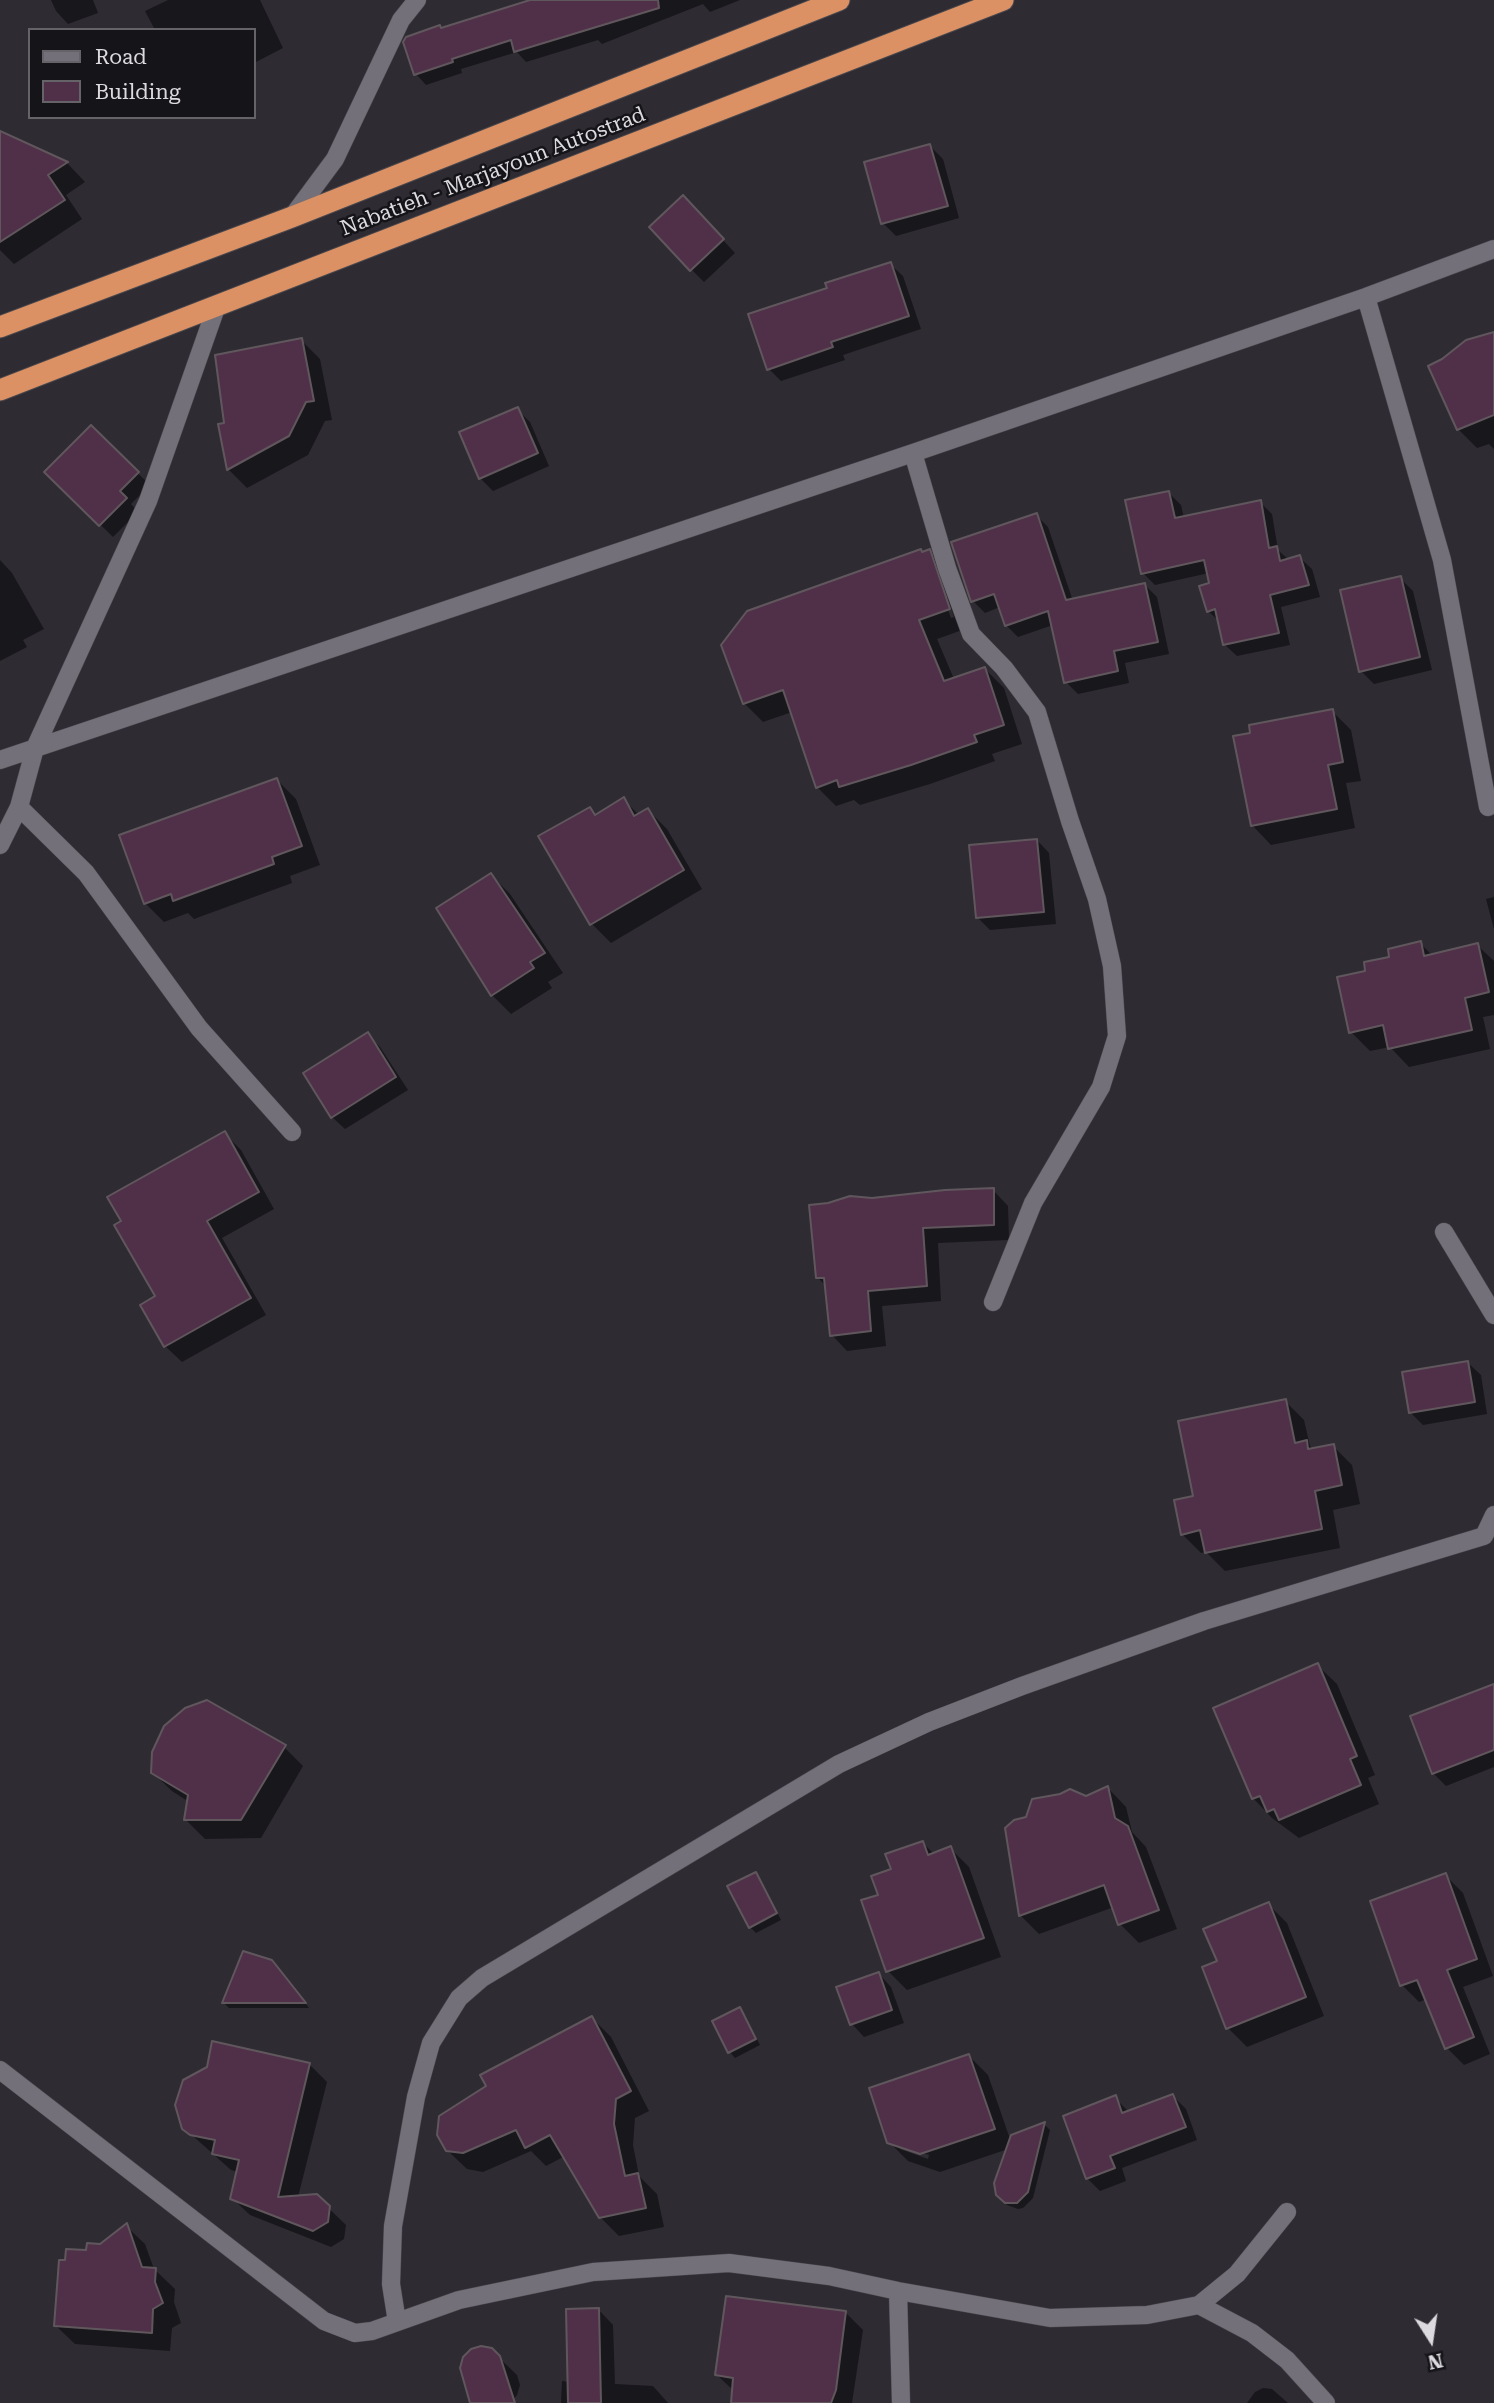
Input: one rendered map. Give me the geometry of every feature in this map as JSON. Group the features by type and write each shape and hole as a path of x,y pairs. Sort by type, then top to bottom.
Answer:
{"highway":[{"name":"Nabatieh - Marjayoun Autostrad","path":"0,327 292,217 839,0"},
{"name":"Nabatieh - Marjayoun Autostrad","path":"0,390 1003,0"}],"street":[{"path":"292,217 335,159 401,20 417,0"},
{"path":"0,760 913,453 1366,297 1494,249"},
{"path":"1366,297 1442,560 1488,807"},
{"path":"0,845 19,807 35,748 148,500 217,304"},
{"path":"913,453 947,568 971,634 1004,668 1037,712 1097,899 1112,966 1117,1036 1101,1087 1033,1203 993,1302"},
{"path":"19,807 86,873 199,1028 292,1132"},
{"path":"1444,1232 1494,1315"},
{"path":"397,2322 391,2284 393,2226 416,2096 430,2043 458,1998 482,1978 839,1764 929,1722 1204,1621 1489,1543 1494,1515"},
{"path":"0,2070 324,2321 355,2333 372,2331 459,2300 593,2272 729,2263 829,2276 1050,2318 1147,2315 1199,2305 1237,2274 1287,2212"},
{"path":"898,2291 901,2403"},
{"path":"1199,2305 1252,2333 1287,2360 1326,2403"}],"building":[{"path":"530,0 658,0 659,8 514,52 511,40 452,59 453,62 414,75 403,42 406,37"},
{"path":"0,131 68,162 48,175 65,200 0,242"},
{"path":"930,144 948,206 881,224 864,162"},
{"path":"683,195 724,239 690,271 649,227"},
{"path":"891,262 909,316 831,342 833,347 767,370 748,314 827,288 825,283"},
{"path":"1494,332 1494,415 1457,430 1428,366 1442,359 1466,340"},
{"path":"302,338 314,401 306,402 289,436 227,470 218,424 224,423 215,355"},
{"path":"518,407 538,453 479,479 459,432"},
{"path":"91,425 139,472 120,491 127,498 99,526 44,472"},
{"path":"1169,491 1175,518 1261,500 1269,548 1277,546 1280,561 1300,555 1309,585 1270,595 1279,633 1223,645 1215,609 1207,612 1199,586 1209,583 1204,560 1141,574 1125,500"},
{"path":"1037,513 1066,600 1145,583 1158,642 1114,651 1118,671 1064,683 1048,611 1005,626 994,594 971,602 951,542"},
{"path":"921,549 922,552 930,549 950,609 919,620 944,681 985,667 1004,725 974,735 977,742 911,765 839,787 837,780 816,788 783,690 743,704 721,645 747,611"},
{"path":"1401,576 1420,657 1359,672 1340,590"},
{"path":"1333,709 1343,762 1328,765 1337,809 1251,826 1233,736 1250,733 1249,725"},
{"path":"277,778 302,846 272,857 274,864 173,901 171,894 144,904 119,835"},
{"path":"624,797 634,816 648,808 684,870 590,925 538,836 590,807 595,815"},
{"path":"1037,839 1044,912 976,918 969,845"},
{"path":"491,873 545,953 530,962 534,968 491,996 436,908"},
{"path":"1421,941 1424,956 1478,943 1489,992 1465,998 1472,1030 1388,1049 1383,1025 1349,1033 1337,977 1365,971 1364,962 1389,957 1388,949"},
{"path":"368,1032 396,1077 331,1118 303,1073"},
{"path":"225,1131 259,1192 207,1221 251,1298 164,1347 140,1305 155,1296 114,1225 121,1221 107,1197"},
{"path":"994,1188 994,1225 923,1228 927,1286 868,1291 871,1331 830,1336 824,1278 816,1278 809,1205 828,1203 850,1196 872,1198"},
{"path":"1468,1361 1475,1402 1409,1413 1402,1372"},
{"path":"1286,1399 1295,1443 1307,1440 1308,1449 1334,1444 1342,1485 1315,1491 1322,1529 1205,1553 1200,1530 1181,1535 1174,1500 1193,1496 1178,1421"},
{"path":"1318,1663 1357,1756 1350,1759 1361,1785 1279,1820 1274,1809 1267,1812 1260,1796 1252,1799 1213,1708"},
{"path":"1494,1684 1494,1750 1432,1774 1410,1716"},
{"path":"207,1700 286,1745 241,1820 184,1820 188,1795 151,1773 152,1752 164,1726 185,1708"},
{"path":"1108,1786 1115,1818 1128,1826 1159,1910 1118,1925 1104,1885 1019,1916 1005,1828 1014,1820 1026,1817 1032,1799 1060,1794 1070,1789 1086,1796"},
{"path":"923,1841 928,1855 951,1846 984,1938 886,1972 861,1900 878,1895 871,1876 891,1869 885,1854"},
{"path":"756,1872 777,1913 749,1928 727,1886"},
{"path":"1446,1873 1477,1959 1447,1970 1474,2037 1445,2049 1417,1980 1400,1986 1370,1901"},
{"path":"1269,1902 1306,1997 1226,2029 1202,1967 1217,1961 1203,1929"},
{"path":"243,1951 272,1960 306,2003 222,2003"},
{"path":"879,1972 892,2010 850,2025 836,1987"},
{"path":"740,2007 756,2039 728,2053 712,2021"},
{"path":"592,2016 631,2091 616,2099 614,2124 625,2176 638,2173 646,2208 599,2218 550,2135 525,2148 516,2130 463,2153 446,2151 437,2135 439,2116 486,2086 480,2075"},
{"path":"212,2041 310,2063 278,2197 317,2194 330,2206 328,2222 313,2231 230,2199 239,2160 212,2154 215,2140 190,2135 182,2129 175,2105 183,2080 207,2067"},
{"path":"969,2054 995,2129 920,2154 887,2143 869,2088"},
{"path":"1173,2094 1186,2127 1110,2156 1115,2168 1086,2179 1063,2116 1116,2095 1122,2113"},
{"path":"1045,2122 1028,2192 1017,2203 1005,2203 996,2195 994,2183 1011,2135"},
{"path":"127,2223 142,2267 156,2268 155,2282 163,2303 153,2309 152,2333 54,2326 59,2260 65,2260 66,2249 86,2250 87,2243 100,2244"},
{"path":"726,2296 846,2311 836,2390 831,2403 731,2403 733,2378 715,2375"},
{"path":"599,2308 601,2403 568,2403 566,2309"},
{"path":"481,2346 492,2348 500,2356 515,2403 470,2403 460,2368 463,2357 471,2349"}]}
